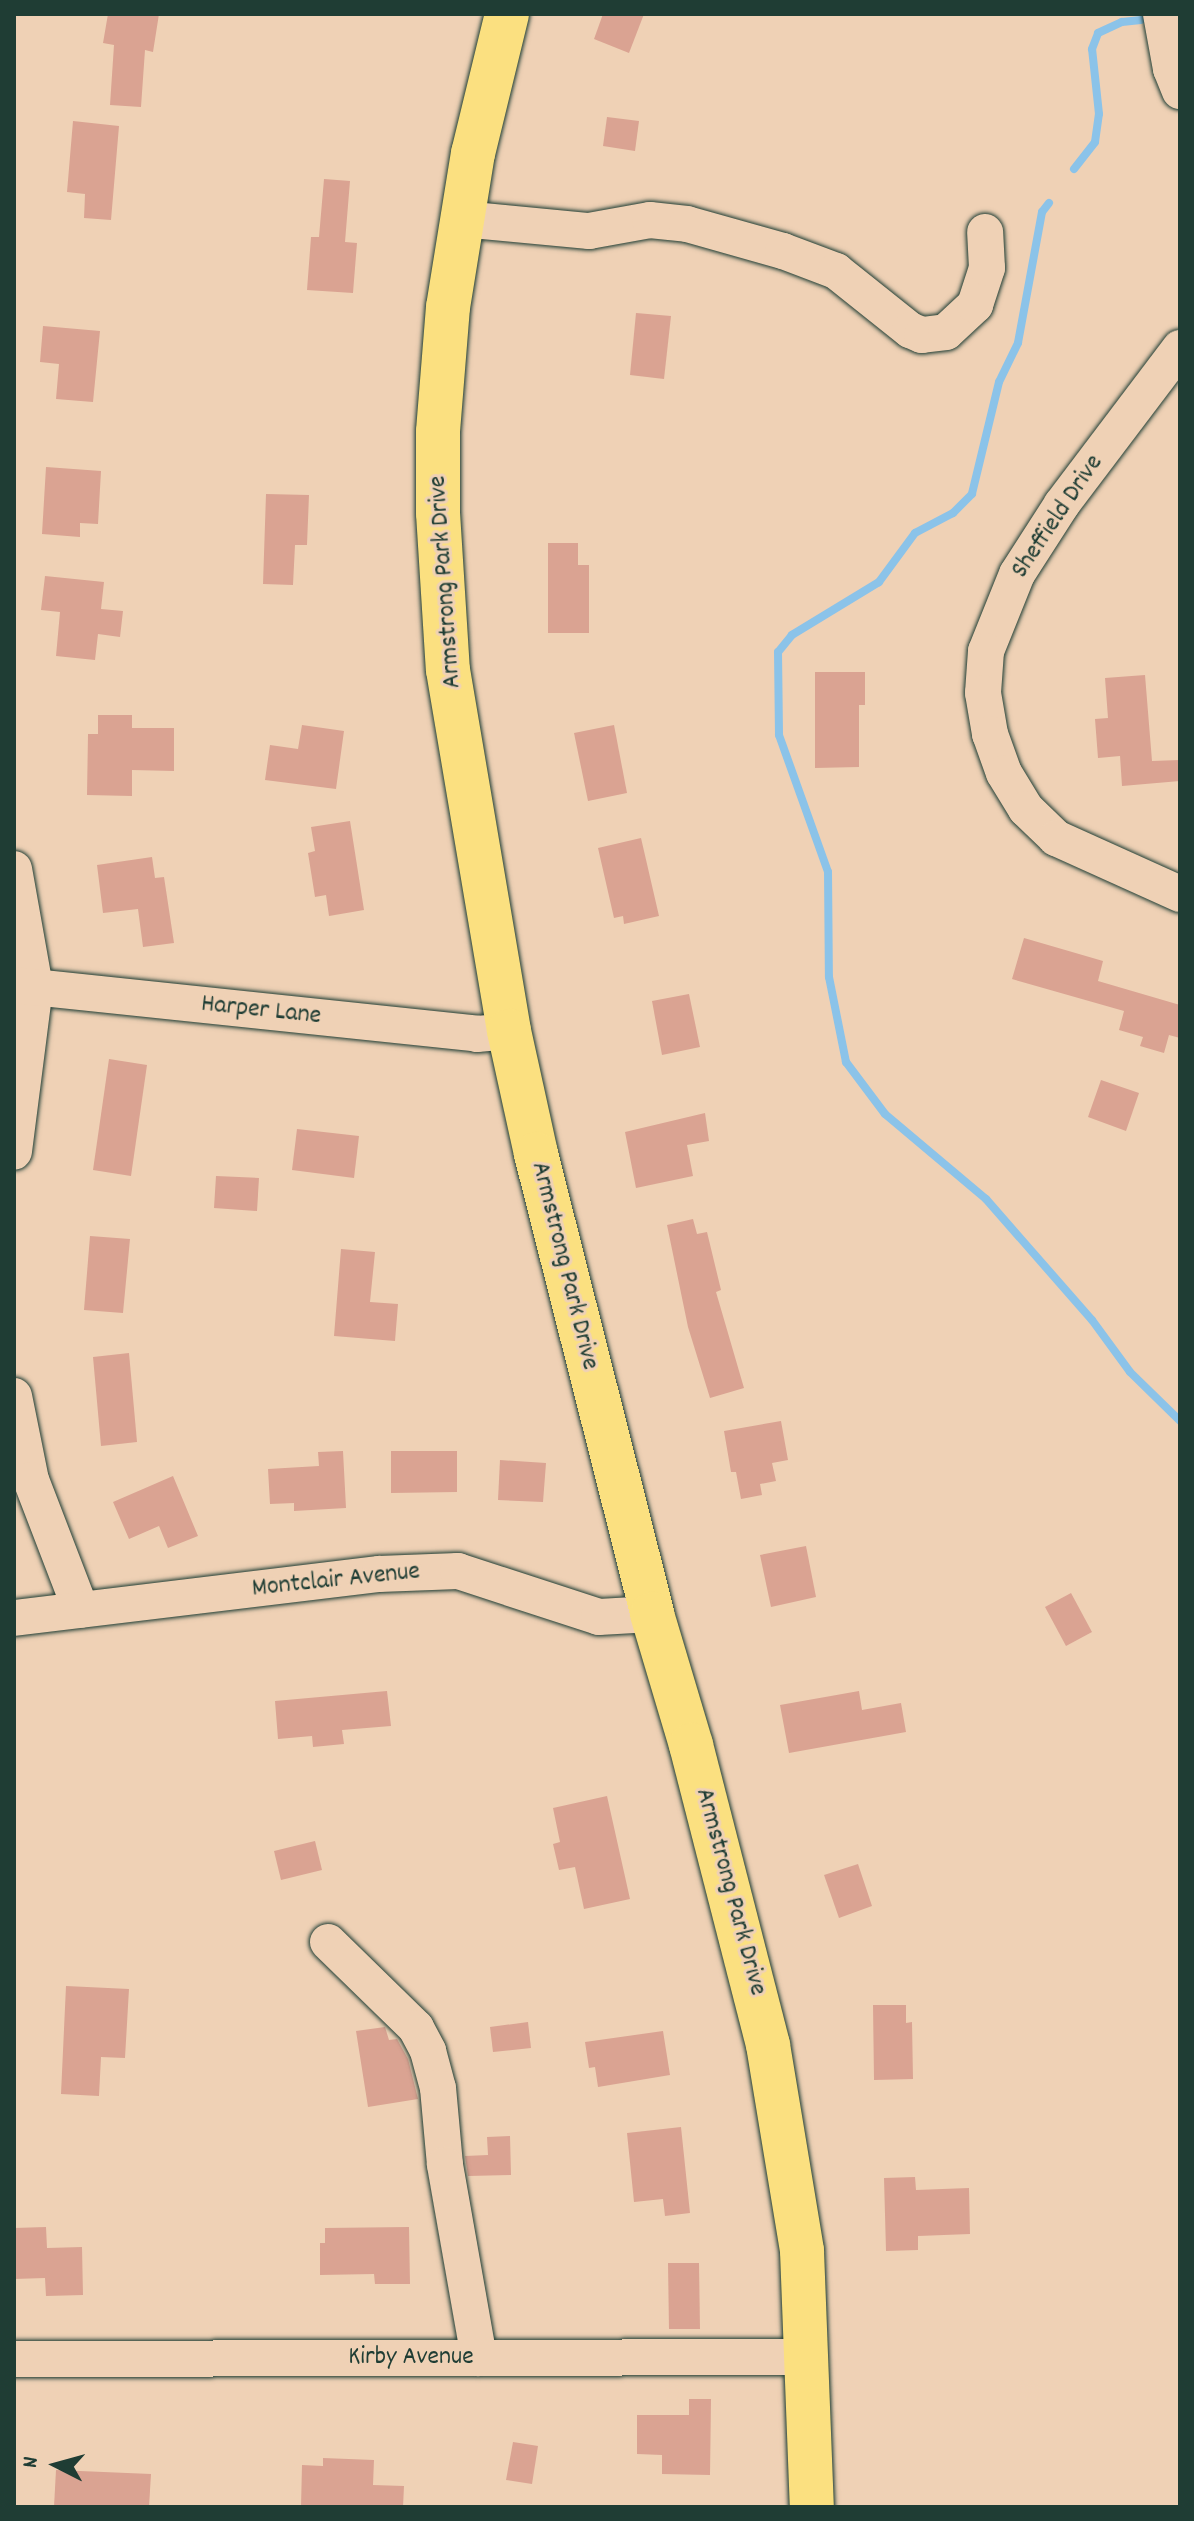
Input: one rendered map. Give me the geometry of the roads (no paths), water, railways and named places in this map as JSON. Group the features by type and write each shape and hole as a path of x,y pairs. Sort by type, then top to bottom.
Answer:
{"main road":[{"name":"Armstrong Park Drive","path":"507,14 488,79 448,307 438,432 442,622 509,1031 560,1255 652,1614 711,1819 768,2045 802,2251 809,2357 812,2507"}],"street":[{"path":"1161,14 1171,69 1180,91"},
{"path":"462,219 589,231 650,220 687,224 783,251 836,271 910,330 922,335 946,332 975,305 987,268 985,232"},
{"name":"Sheffield Drive","path":"1180,348 1062,504 1017,574 986,651 983,693 990,734 1004,773 1026,809 1056,838 1180,894"},
{"path":"14,869 24,986 14,1152"},
{"name":"Harper Lane","path":"24,986 477,1034 509,1031"},
{"path":"14,1396 31,1480 81,1610"},
{"name":"Montclair Avenue","path":"14,1618 379,1574 458,1571 599,1617 652,1614"},
{"path":"328,1942 416,2028 428,2051 438,2088 445,2165 479,2358"},
{"name":"Kirby Avenue","path":"14,2359 809,2357"}],"waterway":[{"path":"1074,169 1095,142 1099,114 1092,49 1098,33 1122,22 1141,20"},
{"path":"1049,203 1042,212 1018,343 999,382 972,494 953,513 915,533 879,582 792,635 778,652 779,735 828,872 829,977 846,1062 885,1114 986,1199 1092,1320 1130,1372 1180,1421"}]}
